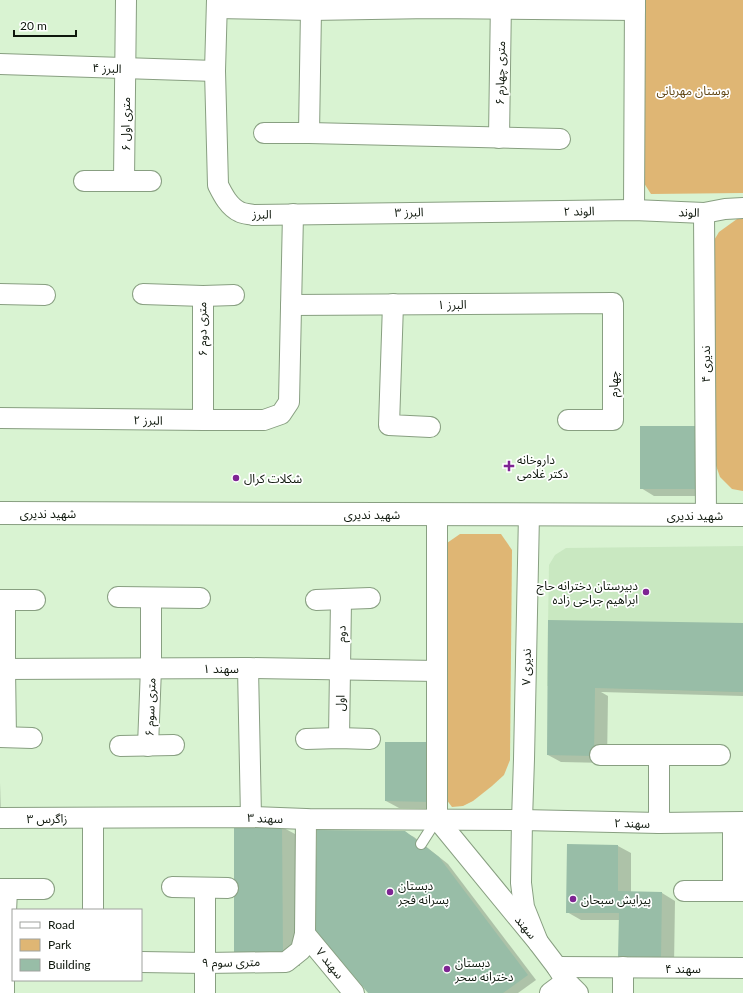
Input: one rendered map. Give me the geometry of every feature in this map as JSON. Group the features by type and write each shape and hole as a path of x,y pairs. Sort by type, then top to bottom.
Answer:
{"street":[{"path":"125,69 126,0"},
{"path":"217,4 311,10 352,5 431,8 501,4 635,5 634,210"},
{"name":"البرز","path":"217,4 214,71 218,184 224,197 240,212 253,215 293,214"},
{"name":"۶ متری چهارم","path":"499,138 501,4"},
{"path":"309,133 311,10"},
{"name":"البرز ۴","path":"0,64 214,71"},
{"name":"۶ متری اول","path":"124,180 125,69"},
{"path":"264,133 560,139"},
{"path":"84,181 151,180"},
{"name":"الوند","path":"634,210 704,213 725,209 743,208"},
{"name":"الوند ۲","path":"524,211 634,210"},
{"name":"البرز ۳","path":"293,214 524,211"},
{"name":"ندیری ۴","path":"704,213 706,515"},
{"path":"291,305 293,214"},
{"path":"0,294 45,295"},
{"name":"۶ متری دوم","path":"143,294 203,296 203,420"},
{"path":"203,296 234,295"},
{"path":"393,304 389,425 430,427"},
{"name":"البرز ۱","path":"291,305 613,304"},
{"name":"چهارم","path":"568,420 613,420 613,304"},
{"name":"البرز ۲","path":"0,418 264,420 280,414 289,402 291,305"},
{"name":"شهید ندیری","path":"0,513 743,515"},
{"path":"437,514 437,820"},
{"name":"ندیری ۷","path":"522,820 529,514"},
{"path":"118,597 200,598"},
{"path":"151,598 151,668"},
{"path":"316,600 370,598"},
{"path":"32,738 3,737 3,600 35,600"},
{"name":"دوم","path":"340,669 341,600"},
{"name":"۶ متری سوم","path":"148,746 151,668"},
{"path":"248,668 251,817"},
{"name":"سهند ۱","path":"2,669 248,668 436,671"},
{"name":"اول","path":"339,738 340,669"},
{"path":"306,739 370,739"},
{"path":"120,746 174,745"},
{"path":"600,755 720,755"},
{"path":"659,755 659,823"},
{"name":"سهند ۳","path":"93,818 251,817 437,820"},
{"name":"زاگرس ۳","path":"0,818 93,818"},
{"path":"93,818 94,909"},
{"name":"۹ متری سوم","path":"142,962 286,962 301,950 305,934 306,819"},
{"name":"سهند ۲","path":"437,820 738,823"},
{"name":"سهند","path":"437,820 538,942"},
{"name":"سهند","path":"522,820 521,883 524,907 538,942"},
{"path":"684,891 738,891 738,823"},
{"path":"172,888 228,888"},
{"path":"205,888 205,993"},
{"path":"4,993 6,959 3,889 44,889"},
{"name":"سهند ۷","path":"305,934 354,993"},
{"path":"538,942 567,981 550,993"},
{"path":"623,967 623,993"},
{"name":"سهند ۴","path":"567,981 623,967 743,968"}],"lane":[{"path":"421,844 437,820"}],"shaded area":[{"name":"دبیرستان دخترانه حاج ابراهیم جراحی زاده","path":"743,546 743,692 547,686 549,565 555,555 566,548"}],"green space":[{"name":"بوستان مهربانی","path":"644,0 743,0 743,193 651,194 642,180"},
{"path":"743,218 743,491 732,489 720,477 713,457 713,242 719,232 737,219"},
{"path":"460,534 501,534 512,550 510,760 504,775 492,786 473,801 463,806 452,807 446,799 447,543"}],"building":[{"path":"640,426 699,426 699,489 640,489"},
{"path":"548,620 743,623 743,692 595,688 594,756 547,755"},
{"path":"385,742 432,742 431,802 385,801"},
{"path":"234,826 282,826 283,956 234,957"},
{"name":"دبستان پسرانه فجر","path":"317,830 405,831 439,857 528,975 503,993 368,993 314,929"},
{"path":"567,844 618,845 618,891 662,892 661,959 618,958 619,913 566,913"}],"place":[{"name":"داروخانه دکتر غلامی","path":"509,466"},
{"name":"شکلات کرال","path":"236,478"},
{"name":"دبیرستان دخترانه حاج ابراهیم جراحی زاده","path":"646,592"},
{"name":"دبستان پسرانه فجر","path":"390,892"},
{"name":"پیرایش سبحان","path":"573,899"},
{"name":"دبستان دخترانه سحر","path":"447,969"}]}
